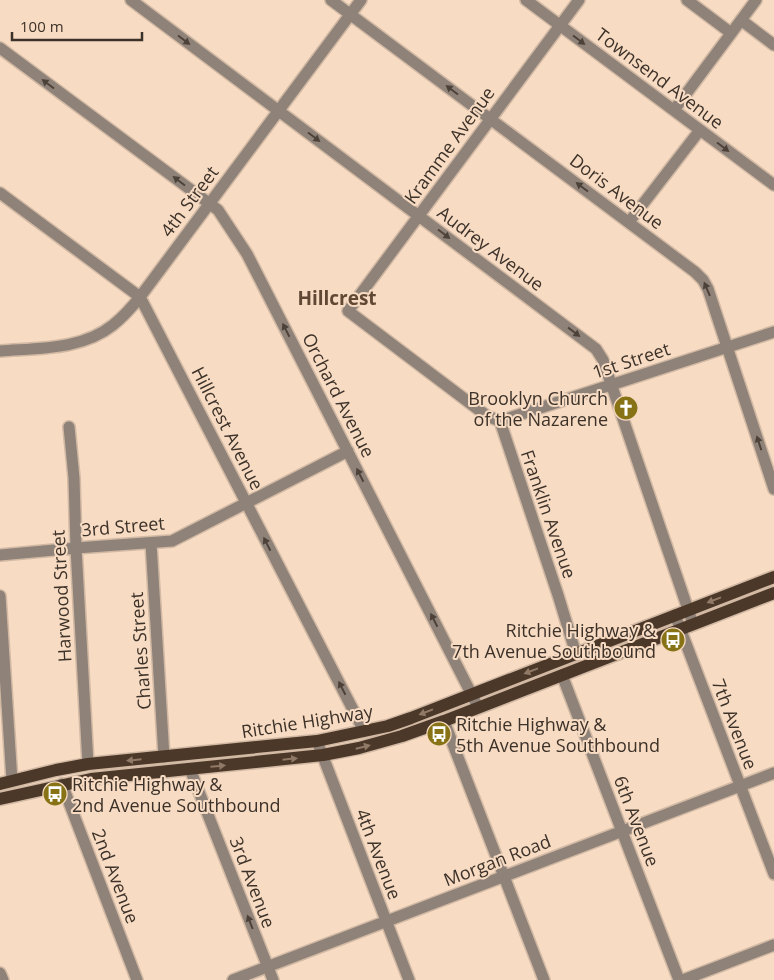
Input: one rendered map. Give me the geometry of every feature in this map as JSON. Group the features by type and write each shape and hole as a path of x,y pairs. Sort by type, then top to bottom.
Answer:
{"main road":[{"name":"Ritchie Highway","path":"6,782 88,764 317,741 388,726 774,577"},
{"name":"Ritchie Highway","path":"0,799 91,779 323,756 359,748 402,736 444,721 774,592"}],"street":[{"name":"Doris Avenue","path":"331,0 704,280 774,489"},
{"name":"4th Street","path":"0,351 74,344 88,340 123,317 140,297 361,0"},
{"name":"Townsend Avenue","path":"526,0 774,185"},
{"name":"Kramme Avenue","path":"500,421 487,416 348,311 578,0"},
{"path":"687,0 731,33"},
{"path":"674,110 756,0"},
{"name":"Audrey Avenue","path":"138,2 279,111 591,344 600,353 693,624"},
{"path":"741,20 774,45"},
{"name":"Orchard Avenue","path":"0,48 218,210 247,254 478,708"},
{"path":"629,222 700,130"},
{"name":"Hillcrest Avenue","path":"0,193 140,297 364,731"},
{"name":"1st Street","path":"500,421 774,332"},
{"name":"Franklin Avenue","path":"500,421 576,654"},
{"name":"Harwood Street","path":"69,427 74,478 88,764"},
{"name":"3rd Street","path":"0,554 172,541 348,451"},
{"name":"Charles Street","path":"151,543 164,756"},
{"path":"0,596 6,782"},
{"name":"7th Avenue","path":"675,615 774,874"},
{"name":"6th Avenue","path":"562,675 681,980"},
{"path":"444,721 544,980"},
{"name":"4th Avenue","path":"317,741 409,980"},
{"name":"3rd Avenue","path":"190,769 273,980"},
{"name":"Morgan Road","path":"233,980 774,773"},
{"name":"2nd Avenue","path":"62,784 137,980"},
{"path":"681,980 774,945"},
{"path":"0,973 3,980"}],"place":[{"name":"Brooklyn Church of the Nazarene","path":"626,408"},
{"name":"Ritchie Highway & 7th Avenue Southbound","path":"673,640"},
{"name":"Ritchie Highway & 5th Avenue Southbound","path":"439,734"},
{"name":"Ritchie Highway & 2nd Avenue Southbound","path":"55,794"}],"district":[{"name":"Hillcrest","path":"337,298"}]}
